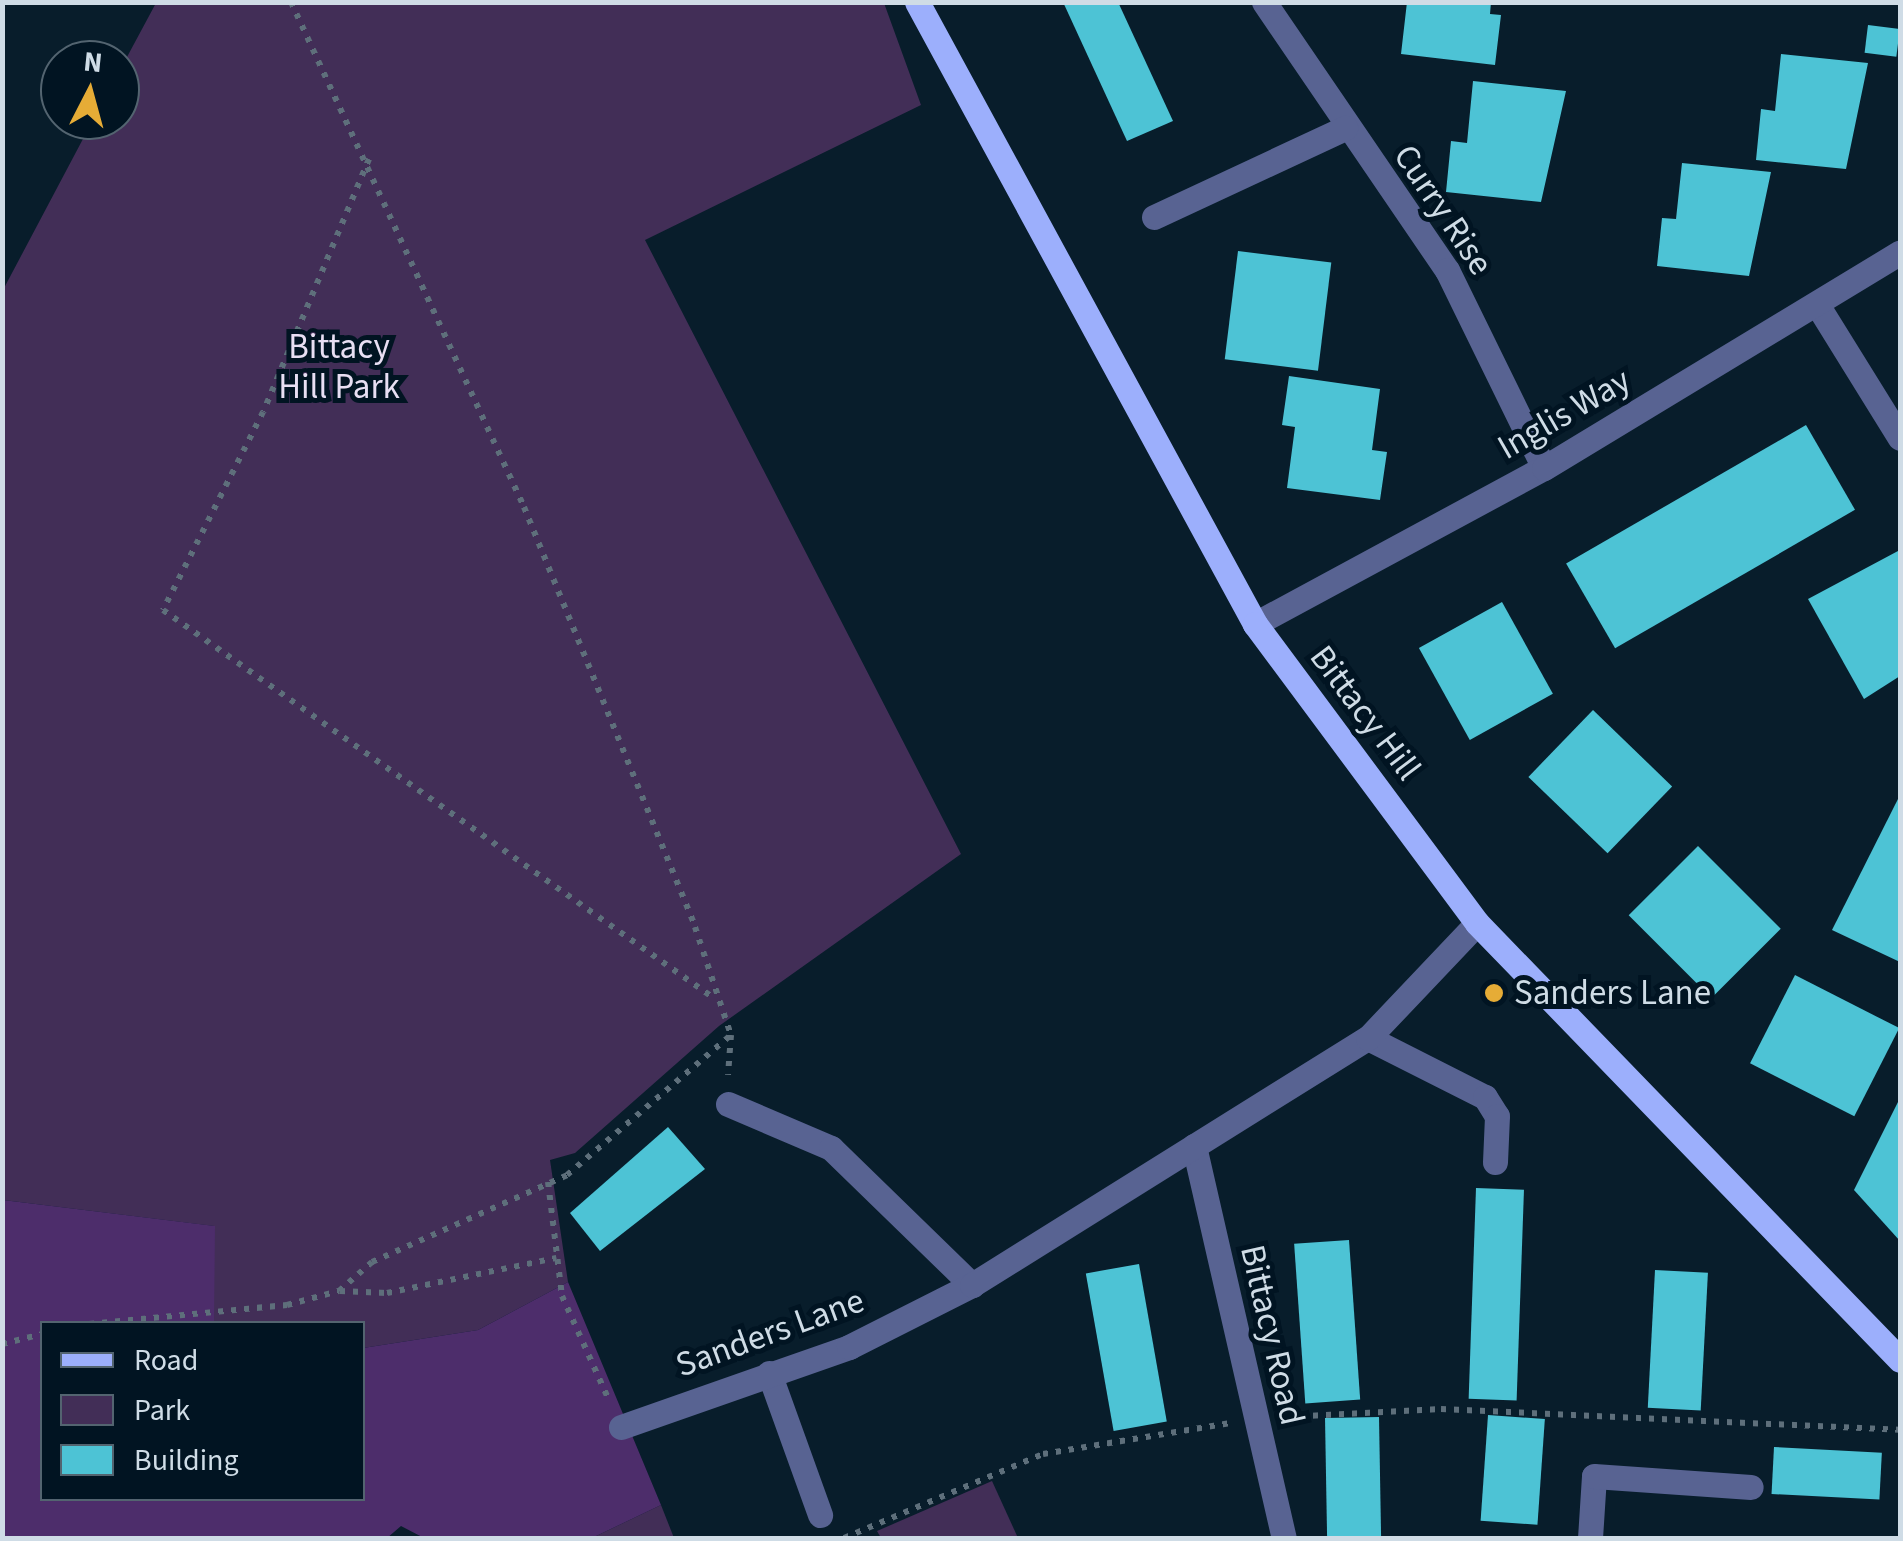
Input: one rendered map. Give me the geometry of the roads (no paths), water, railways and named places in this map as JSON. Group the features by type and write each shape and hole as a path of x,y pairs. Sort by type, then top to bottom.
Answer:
{"main road":[{"name":"Bittacy Hill","path":"916,2 1255,624 1477,924 1900,1360"}],"street":[{"name":"Curry Rise","path":"1264,2 1346,128 1447,270 1544,468"},
{"path":"1154,217 1346,128"},
{"name":"Inglis Way","path":"1255,624 1544,468 1818,306 1900,252"},
{"path":"1818,306 1900,438"},
{"name":"Sanders Lane","path":"621,1427 849,1347 972,1285 1368,1038 1477,924"},
{"path":"1368,1038 1485,1097 1496,1116 1495,1162"},
{"path":"728,1104 830,1148 972,1285"},
{"name":"Bittacy Road","path":"1194,1146 1284,1538"},
{"path":"769,1373 820,1515"},
{"path":"1590,1538 1594,1476 1751,1488"}],"place":[{"name":"Sanders Lane","path":"1494,993"}],"park label":[{"name":"Bittacy Hill Park","path":"339,367"}]}
